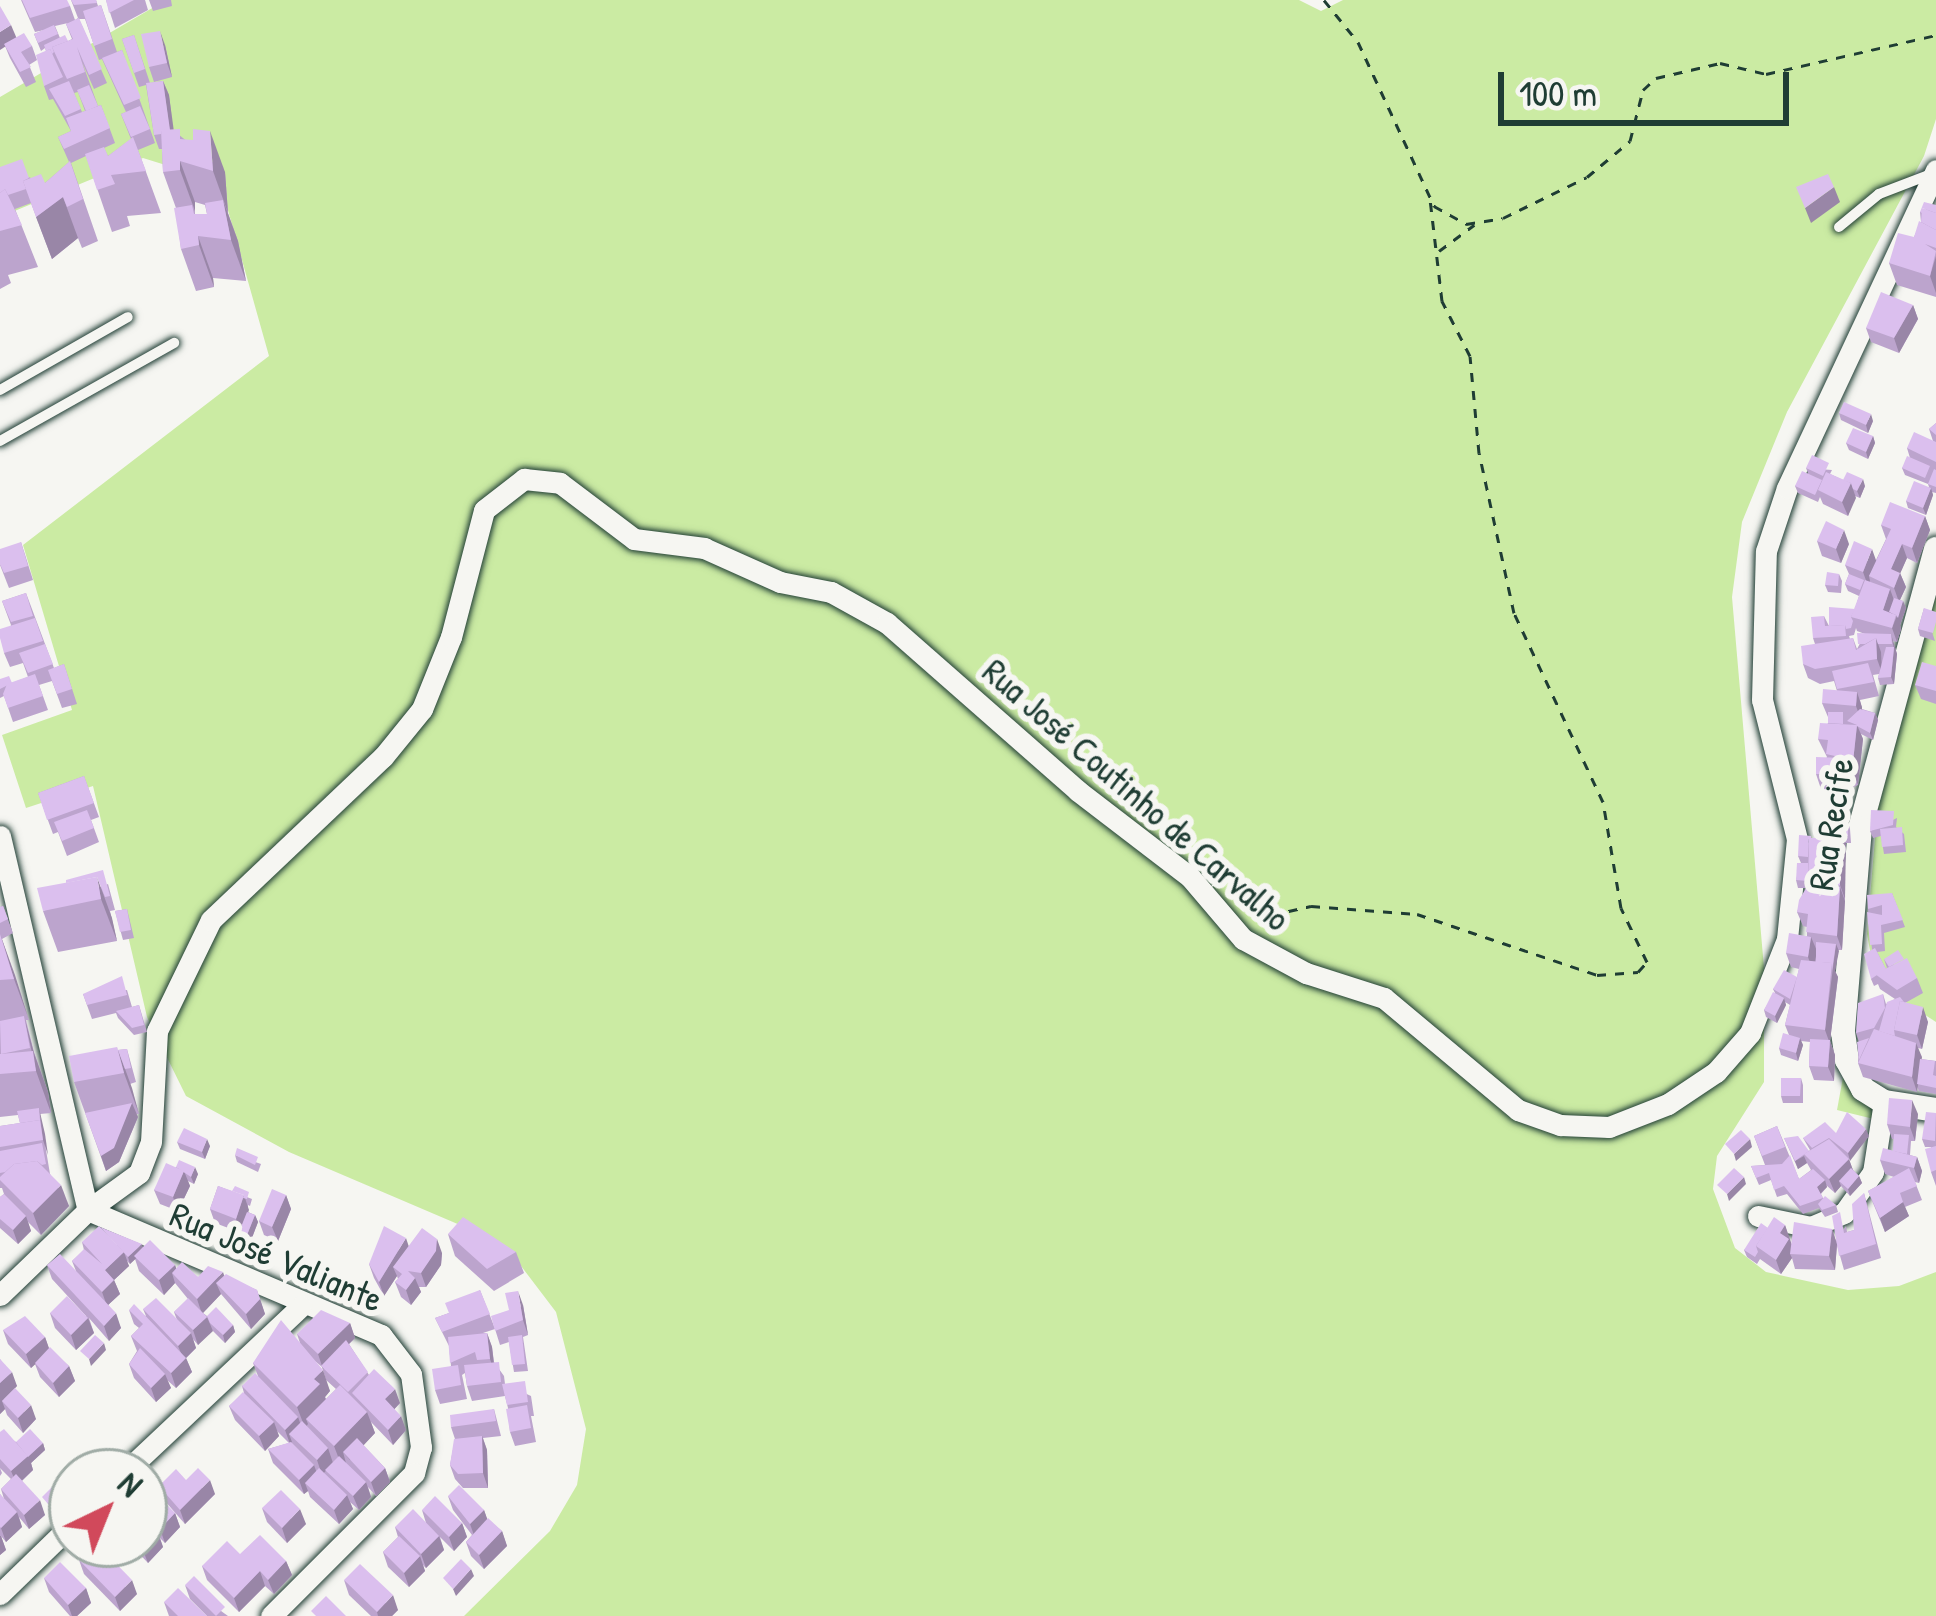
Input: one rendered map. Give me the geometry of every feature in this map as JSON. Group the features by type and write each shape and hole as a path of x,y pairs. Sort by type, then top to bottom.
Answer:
{"street":[{"name":"Rua José Coutinho de Carvalho","path":"88,1210 140,1173 153,1113 157,1031 212,920 390,750 422,709 451,637 484,510 507,486 536,478 560,483 634,539 704,548 780,582 831,592 887,623 1067,782 1190,877 1243,939 1306,973 1384,998 1518,1110 1578,1127 1624,1125 1652,1113 1702,1083 1741,1045 1787,939 1797,839 1762,700 1766,551 1787,488 1935,171"},
{"name":"Rua Recife","path":"1884,1102 1856,1080 1844,1046 1859,828 1936,549"},
{"path":"0,836 88,1210 0,1295"},
{"path":"1758,1216 1811,1227 1844,1213 1873,1172 1884,1102 1936,1110"},
{"name":"Rua José Valiante","path":"88,1210 301,1306 358,1323 400,1350 411,1374 421,1447 399,1497 271,1616"},
{"path":"150,1448 301,1306"},
{"path":"0,1594 48,1547"}],"lane":[{"path":"1840,227 1879,194 1935,171"},
{"path":"0,389 128,317"},
{"path":"0,441 174,343"}],"path":[{"path":"1236,900 1271,915 1311,906 1417,914 1597,975 1638,971 1647,962 1621,908 1603,802 1514,613 1479,453 1470,356 1445,312 1430,199 1358,42 1324,0"},
{"path":"1437,259 1449,238 1587,177 1630,141 1651,80 1720,63 1766,74 1936,35"},
{"path":"1430,199 1450,220 1476,224"}],"green space":[{"path":"166,0 1299,0 1321,11 1343,0 1936,0 1936,119 1924,156 1787,412 1742,522 1732,597 1764,968 1764,1082 1717,1156 1713,1189 1735,1248 1766,1272 1848,1290 1899,1286 1936,1272 1936,1616 464,1616 550,1531 577,1485 586,1429 556,1312 518,1262 467,1228 289,1152 186,1096 147,1017 93,786 26,808 2,735 72,710 23,545 269,356 220,182 143,158 0,217 0,97"},
{"path":"1936,585 1936,1022 1896,996 1873,967 1867,934 1878,802"},
{"path":"1846,1061 1882,1121 1837,1110"}],"building":[{"path":"22,0 67,0 70,6 30,18"},
{"path":"71,0 96,0 97,3 74,5"},
{"path":"106,0 134,0 109,13"},
{"path":"101,5 112,39 94,46 83,11"},
{"path":"0,6 11,25 0,32"},
{"path":"79,18 102,69 89,75 77,47 85,72 67,79 52,47 73,39 66,24"},
{"path":"54,25 58,34 38,43 34,34"},
{"path":"160,31 167,63 149,67 141,34"},
{"path":"24,33 32,46 21,52 31,67 20,72 4,44"},
{"path":"65,35 68,41 52,47 52,54 46,51 44,45"},
{"path":"134,35 145,69 134,73 122,39"},
{"path":"50,49 63,77 44,86 36,55"},
{"path":"122,50 141,98 124,105 102,58"},
{"path":"69,81 81,109 65,116 49,89"},
{"path":"163,81 170,130 154,135 146,83"},
{"path":"89,85 98,106 86,111 77,90"},
{"path":"101,105 110,128 64,149 58,137 71,131 66,118"},
{"path":"140,106 150,129 131,137 121,114"},
{"path":"180,129 180,139 193,140 193,129 210,131 213,171 180,161 180,170 163,172 161,130"},
{"path":"133,137 146,171 111,175 115,184 97,190 85,154 104,147 108,156"},
{"path":"22,159 29,178 23,181 26,189 0,193 0,167"},
{"path":"70,161 83,199 67,207 63,197 36,217 23,181 41,174 45,183"},
{"path":"1828,174 1834,187 1805,208 1796,187"},
{"path":"5,189 22,225 0,231 0,193"},
{"path":"223,200 231,240 198,236 199,245 181,249 174,208 192,205 194,214 207,214 205,203"},
{"path":"1924,202 1936,205 1936,213 1922,208 1920,212"},
{"path":"1922,208 1936,213 1936,230 1921,222"},
{"path":"1919,221 1936,230 1936,248 1925,244 1936,251 1930,276 1889,263 1898,233 1914,237"},
{"path":"1881,292 1913,305 1894,338 1866,328"},
{"path":"1844,402 1871,414 1866,425 1839,413"},
{"path":"1853,428 1873,436 1866,452 1846,443"},
{"path":"1914,432 1936,442 1936,462 1907,448"},
{"path":"1812,455 1829,463 1823,476 1806,468"},
{"path":"1907,456 1930,466 1925,478 1902,468"},
{"path":"1802,471 1822,480 1815,495 1795,486"},
{"path":"1826,472 1851,483 1842,502 1818,490"},
{"path":"1847,472 1863,479 1857,491 1843,480"},
{"path":"1914,481 1931,488 1923,508 1906,501"},
{"path":"1890,502 1925,516 1912,548 1902,544 1891,569 1900,573 1894,588 1869,576 1891,529 1881,525"},
{"path":"1826,521 1844,530 1836,549 1817,541"},
{"path":"1854,541 1872,549 1863,572 1845,565"},
{"path":"21,542 28,566 4,573 0,549"},
{"path":"1827,572 1839,574 1838,586 1825,585"},
{"path":"1849,574 1864,580 1860,590 1845,584"},
{"path":"1865,580 1890,589 1883,610 1896,615 1892,628 1851,617"},
{"path":"26,593 33,616 11,622 2,601"},
{"path":"1894,598 1903,601 1898,618 1889,612"},
{"path":"1829,607 1855,609 1851,628 1829,626"},
{"path":"1924,608 1936,612 1933,633 1918,629"},
{"path":"1824,616 1825,626 1845,625 1846,636 1813,638 1811,617"},
{"path":"35,618 43,641 4,653 0,629"},
{"path":"1857,633 1891,634 1892,644 1878,644 1876,638 1858,644"},
{"path":"1853,638 1856,650 1876,638 1877,659 1815,669 1803,664 1801,646"},
{"path":"45,644 53,664 28,673 19,653"},
{"path":"1886,647 1894,647 1891,677 1878,678"},
{"path":"1922,662 1936,666 1936,691 1915,685"},
{"path":"1868,663 1874,682 1837,689 1832,671"},
{"path":"64,664 72,689 57,694 48,670"},
{"path":"35,674 43,696 8,708 3,694 7,684"},
{"path":"9,676 12,683 0,689 0,679"},
{"path":"1823,689 1857,692 1856,706 1822,703"},
{"path":"1860,709 1875,713 1870,733 1847,721"},
{"path":"1828,712 1843,712 1843,724 1828,723"},
{"path":"1820,723 1857,725 1852,771 1816,774 1816,757 1844,758 1826,754 1828,740 1818,739"},
{"path":"84,776 94,803 47,820 38,793"},
{"path":"87,810 94,828 62,841 54,822"},
{"path":"1871,810 1894,811 1893,825 1870,831"},
{"path":"1822,822 1848,822 1848,836 1840,830 1822,830"},
{"path":"1902,827 1903,845 1882,847 1880,829"},
{"path":"1821,830 1840,830 1840,885 1833,887 1840,887 1837,936 1806,932 1808,914 1797,912 1808,885 1809,838 1821,838"},
{"path":"1799,835 1811,836 1808,857 1798,856"},
{"path":"1797,863 1808,863 1808,881 1796,880"},
{"path":"103,870 110,896 105,897 97,877 66,883 66,880"},
{"path":"97,877 101,899 43,911 37,888"},
{"path":"1892,893 1903,920 1881,925 1882,944 1870,945 1867,912 1882,915 1882,905 1868,909 1867,895"},
{"path":"127,909 131,930 120,932 115,911"},
{"path":"1789,933 1811,937 1808,957 1786,953"},
{"path":"0,934 14,979 0,980"},
{"path":"1816,942 1836,944 1832,970 1832,963 1816,962"},
{"path":"1875,948 1886,969 1871,979 1864,954"},
{"path":"1898,950 1904,959 1889,967 1884,959"},
{"path":"1907,958 1917,978 1897,990 1875,974"},
{"path":"1801,960 1832,963 1825,1030 1785,1025"},
{"path":"1784,970 1797,977 1790,999 1773,989"},
{"path":"122,976 127,995 87,1005 83,994"},
{"path":"1773,992 1784,998 1775,1016 1764,1010"},
{"path":"1883,994 1885,1008 1874,1028 1856,1033 1858,1003"},
{"path":"1900,997 1904,1002 1900,1001 1895,1036 1879,1031 1887,1002"},
{"path":"1900,1001 1923,1007 1917,1035 1894,1030"},
{"path":"139,1005 144,1025 132,1028 116,1011"},
{"path":"24,1016 30,1048 1,1054 0,1021"},
{"path":"1874,1029 1916,1043 1912,1077 1858,1063"},
{"path":"1783,1033 1800,1038 1796,1053 1779,1048"},
{"path":"1869,1038 1859,1060 1857,1042"},
{"path":"1810,1039 1830,1040 1828,1067 1809,1066"},
{"path":"117,1047 124,1073 74,1082 69,1056"},
{"path":"127,1049 131,1068 125,1069 118,1050"},
{"path":"33,1051 36,1071 0,1074 0,1054"},
{"path":"1920,1059 1935,1061 1936,1088 1917,1084"},
{"path":"1781,1078 1801,1078 1800,1096 1781,1096"},
{"path":"1889,1098 1912,1100 1910,1127 1887,1124"},
{"path":"132,1103 114,1148 101,1156 85,1113"},
{"path":"39,1108 40,1120 20,1123 17,1111"},
{"path":"1847,1112 1866,1129 1848,1153 1829,1138 1812,1148 1803,1138 1825,1122 1836,1133"},
{"path":"1926,1112 1936,1113 1935,1141 1922,1139"},
{"path":"40,1120 43,1140 0,1147 0,1126"},
{"path":"1777,1126 1785,1147 1762,1156 1754,1136"},
{"path":"184,1128 207,1139 202,1152 177,1142"},
{"path":"1741,1130 1750,1139 1734,1154 1725,1144"},
{"path":"1894,1134 1909,1135 1907,1154 1893,1151"},
{"path":"1798,1136 1809,1151 1795,1161 1784,1138"},
{"path":"1829,1139 1849,1159 1829,1179 1804,1154"},
{"path":"42,1143 46,1164 14,1164 0,1173 0,1151"},
{"path":"1936,1146 1936,1170 1931,1172 1925,1149"},
{"path":"237,1148 258,1157 255,1165 235,1155"},
{"path":"1883,1148 1917,1157 1914,1168 1880,1160"},
{"path":"1790,1155 1799,1179 1813,1169 1825,1180 1817,1187 1823,1198 1800,1206 1784,1186 1774,1190 1769,1173 1756,1178 1751,1166 1782,1164"},
{"path":"179,1160 195,1167 191,1177 176,1167"},
{"path":"37,1161 61,1185 33,1213 0,1177 14,1164"},
{"path":"166,1163 184,1171 173,1197 154,1190"},
{"path":"1734,1168 1744,1177 1727,1194 1717,1185"},
{"path":"1851,1168 1859,1176 1848,1189 1839,1181"},
{"path":"1909,1168 1917,1186 1900,1193 1903,1202 1880,1218 1868,1191"},
{"path":"218,1186 244,1195 236,1219 210,1209"},
{"path":"235,1186 249,1192 247,1199 232,1191"},
{"path":"272,1189 286,1195 272,1227 259,1221"},
{"path":"1864,1193 1876,1244 1839,1256 1832,1216 1840,1212 1844,1233 1854,1230 1852,1204"},
{"path":"4,1194 26,1216 13,1230 0,1219"},
{"path":"1825,1196 1836,1205 1822,1210 1818,1204"},
{"path":"247,1212 255,1215 247,1235 239,1232"},
{"path":"463,1217 516,1252 487,1269 448,1234"},
{"path":"1774,1217 1785,1225 1780,1233 1789,1239 1776,1260 1756,1246"},
{"path":"1794,1222 1832,1229 1829,1256 1790,1254"},
{"path":"1761,1223 1768,1228 1755,1257 1744,1250"},
{"path":"99,1226 124,1252 105,1270 114,1280 102,1292 72,1261 84,1249 102,1264 82,1242"},
{"path":"384,1226 406,1238 379,1282 369,1264"},
{"path":"100,1227 142,1244 128,1257"},
{"path":"422,1228 437,1239 436,1251 421,1273 408,1271 415,1278 406,1290 395,1282 402,1274 393,1267"},
{"path":"150,1240 175,1265 159,1280 134,1256"},
{"path":"60,1254 116,1313 104,1326 47,1265"},
{"path":"182,1262 198,1277 208,1266 223,1272 197,1299 172,1273"},
{"path":"226,1274 257,1290 260,1299 246,1314 216,1283"},
{"path":"480,1290 490,1314 442,1332 435,1318 449,1313 445,1303"},
{"path":"518,1291 523,1320 495,1331 491,1316 509,1310 505,1293"},
{"path":"67,1296 88,1318 71,1335 50,1313"},
{"path":"156,1298 191,1333 178,1346 143,1309"},
{"path":"188,1298 207,1317 193,1330 174,1312"},
{"path":"134,1304 186,1358 171,1373 131,1336 143,1324 129,1310"},
{"path":"216,1307 233,1325 223,1335 207,1316"},
{"path":"321,1310 350,1323 318,1354 297,1334"},
{"path":"25,1316 45,1337 26,1354 3,1330"},
{"path":"281,1320 323,1370 314,1379 320,1384 297,1407 253,1363"},
{"path":"487,1333 490,1359 477,1360 475,1352 450,1363 448,1337"},
{"path":"95,1335 104,1343 89,1359 80,1351"},
{"path":"522,1335 525,1364 512,1365 508,1337"},
{"path":"346,1340 368,1372 348,1392 321,1366"},
{"path":"50,1347 69,1366 53,1383 35,1363"},
{"path":"140,1348 165,1374 151,1388 129,1364"},
{"path":"0,1359 12,1372 0,1383"},
{"path":"499,1362 501,1382 467,1386 464,1365"},
{"path":"458,1365 461,1385 435,1390 432,1369"},
{"path":"374,1369 395,1389 385,1399 401,1416 388,1430 352,1393"},
{"path":"255,1373 298,1417 285,1430 242,1386"},
{"path":"525,1381 528,1402 507,1405 502,1384"},
{"path":"340,1385 367,1412 334,1446 306,1419"},
{"path":"15,1388 31,1405 18,1418 2,1401"},
{"path":"243,1392 274,1422 259,1436 229,1406"},
{"path":"527,1405 531,1428 510,1432 506,1409"},
{"path":"494,1409 496,1421 451,1427 450,1415"},
{"path":"302,1421 328,1448 317,1460 289,1434"},
{"path":"4,1429 28,1456 11,1471 0,1459"},
{"path":"30,1429 43,1443 28,1457 16,1442"},
{"path":"482,1436 483,1473 458,1474 450,1465 454,1439"},
{"path":"357,1438 385,1468 371,1482 343,1452"},
{"path":"291,1442 314,1465 299,1480 268,1449"},
{"path":"339,1456 366,1482 353,1496 325,1470"},
{"path":"198,1468 210,1480 180,1510 168,1496 168,1477 176,1469 186,1480"},
{"path":"319,1468 347,1495 334,1510 305,1483"},
{"path":"16,1474 40,1500 24,1515 1,1489"},
{"path":"459,1485 484,1510 470,1524 448,1496"},
{"path":"281,1490 300,1509 282,1528 262,1508"},
{"path":"0,1494 17,1512 1,1528 0,1527"},
{"path":"435,1496 462,1523 449,1537 422,1510"},
{"path":"413,1509 439,1536 421,1554 395,1527"},
{"path":"488,1518 502,1531 479,1555 466,1542"},
{"path":"260,1535 286,1561 268,1580 260,1571 234,1598 202,1566 227,1541 240,1554"},
{"path":"399,1536 420,1556 404,1573 383,1552"},
{"path":"461,1559 471,1569 453,1589 443,1578"},
{"path":"360,1564 393,1595 377,1612 344,1580"},
{"path":"54,1568 66,1568 86,1588 68,1605 44,1578"},
{"path":"87,1568 120,1568 132,1580 115,1597"},
{"path":"194,1576 225,1607 216,1616 185,1585"},
{"path":"178,1588 207,1616 178,1616 164,1602"},
{"path":"326,1596 346,1616 316,1616 311,1611"}]}
